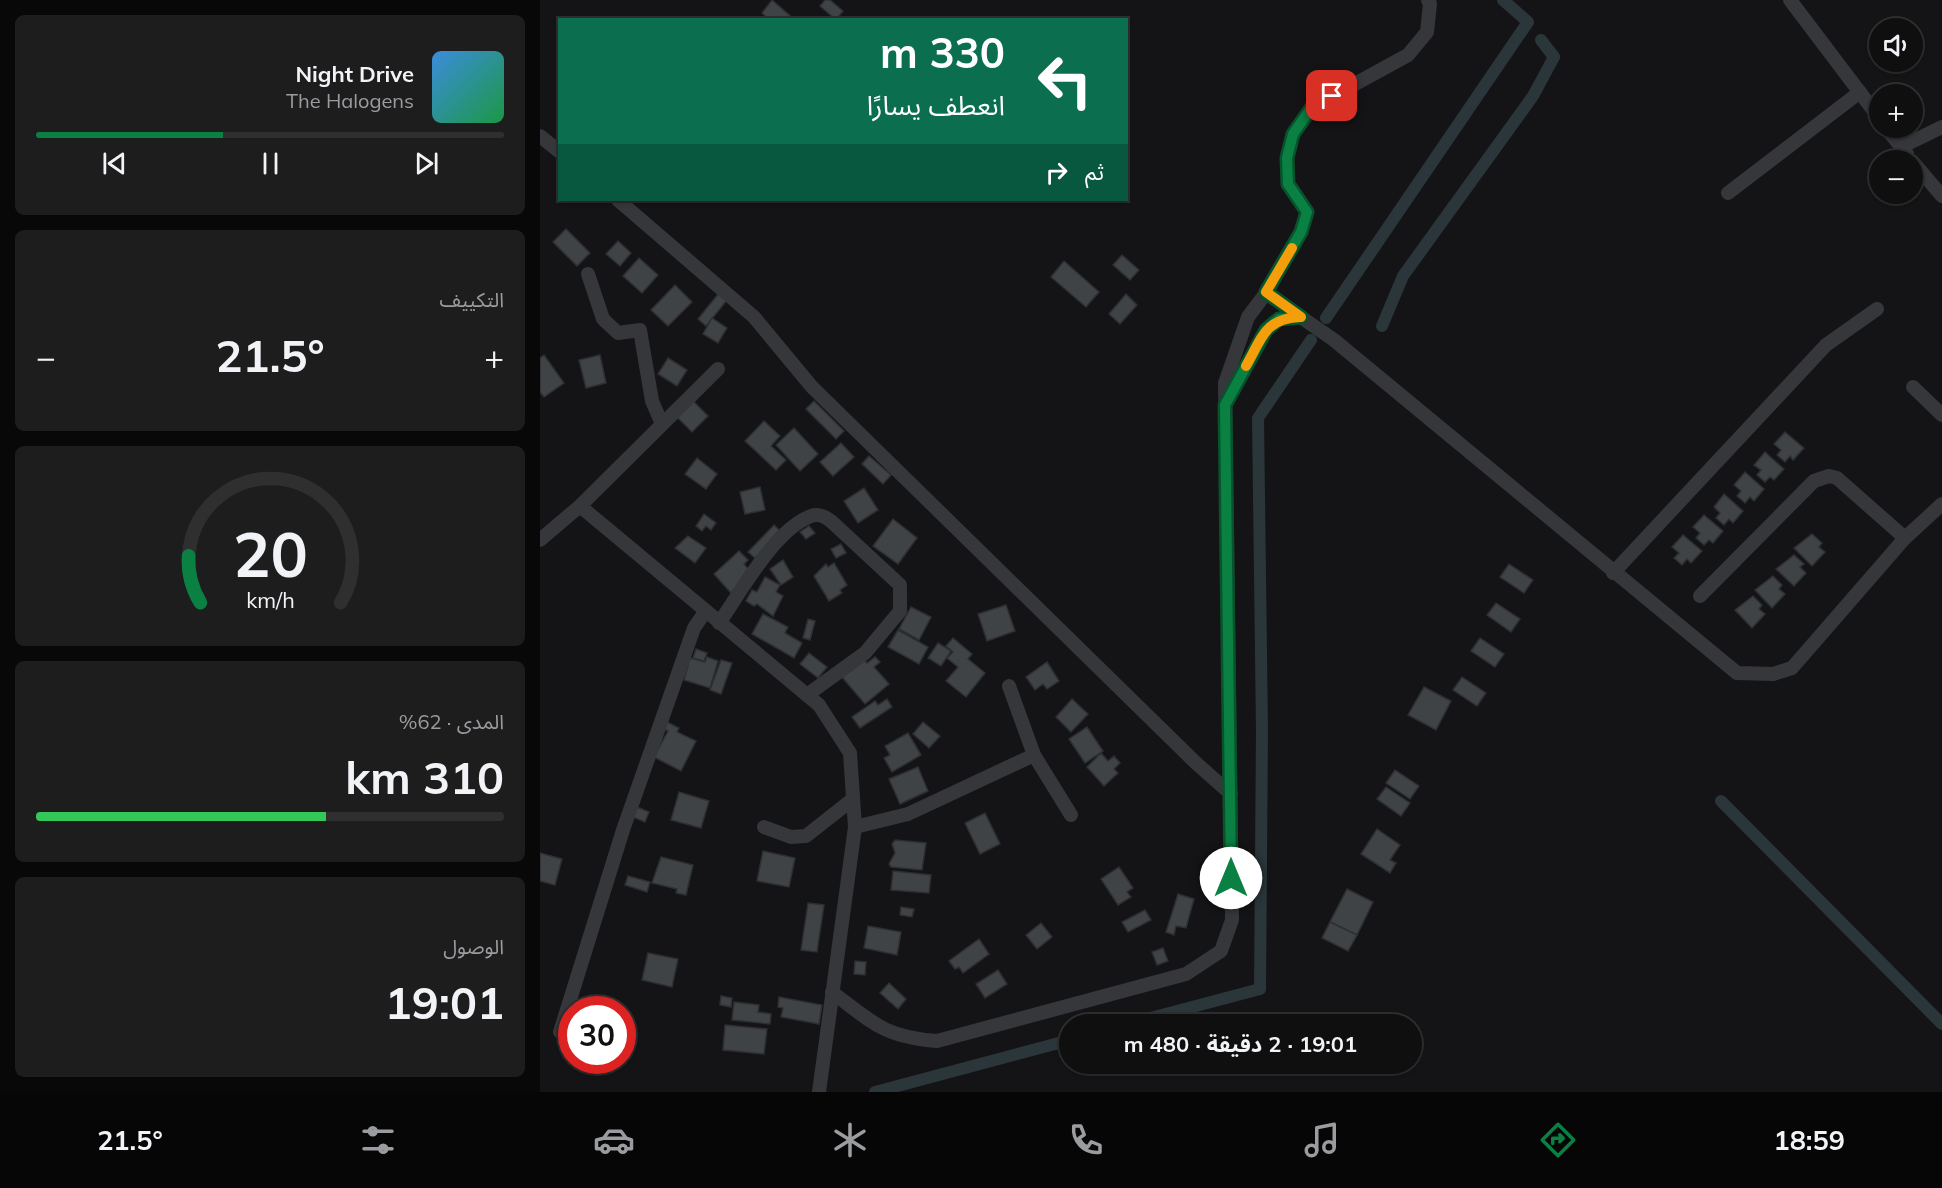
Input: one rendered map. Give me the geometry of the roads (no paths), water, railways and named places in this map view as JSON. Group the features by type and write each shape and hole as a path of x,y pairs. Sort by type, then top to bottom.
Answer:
{"street":[{"path":"832,992 881,1030 909,1039 937,1041 1186,974 1221,951 1232,920 1225,405 1223,394 1232,359 1248,317 1266,292 1301,232 1307,212 1288,184 1287,158 1293,134 1312,107 1408,55 1427,32 1430,4 1428,0"},
{"path":"1790,0 1869,104"},
{"path":"1728,193 1860,92"},
{"path":"1901,147 1942,127"},
{"path":"540,136 558,150"},
{"path":"1894,138 1903,150"},
{"path":"1923,174 1942,196"},
{"path":"619,201 754,317 812,387 1196,763 1231,794"},
{"path":"588,274 603,319 618,333 640,330 652,401 662,424"},
{"path":"1266,292 1334,340 1613,573 1737,673 1773,674 1792,668 1905,538 1942,504"},
{"path":"1613,573 1826,345 1877,309"},
{"path":"1225,405 1266,330 1279,319 1301,317"},
{"path":"540,540 580,506 718,369"},
{"path":"1913,387 1942,415"},
{"path":"1700,596 1815,481 1828,476 1837,478 1905,538"},
{"path":"580,506 819,705 850,753 855,827 819,1092"},
{"path":"719,623 786,533 812,515 823,515 832,522 900,585 900,610 865,653 807,695"},
{"path":"571,996 623,830 694,628 705,612"},
{"path":"1009,686 1034,755 1071,815"},
{"path":"855,827 908,814 1034,755"},
{"path":"764,827 791,837 806,836 853,799"}],"waterway":[{"path":"1326,318 1528,22 1503,0"},
{"path":"1382,326 1403,276 1533,96 1554,57 1541,40"},
{"path":"1166,1014 1260,989 1262,731 1258,418 1311,340"},
{"path":"1721,801 1942,1024"},
{"path":"875,1092 1059,1043"}]}
